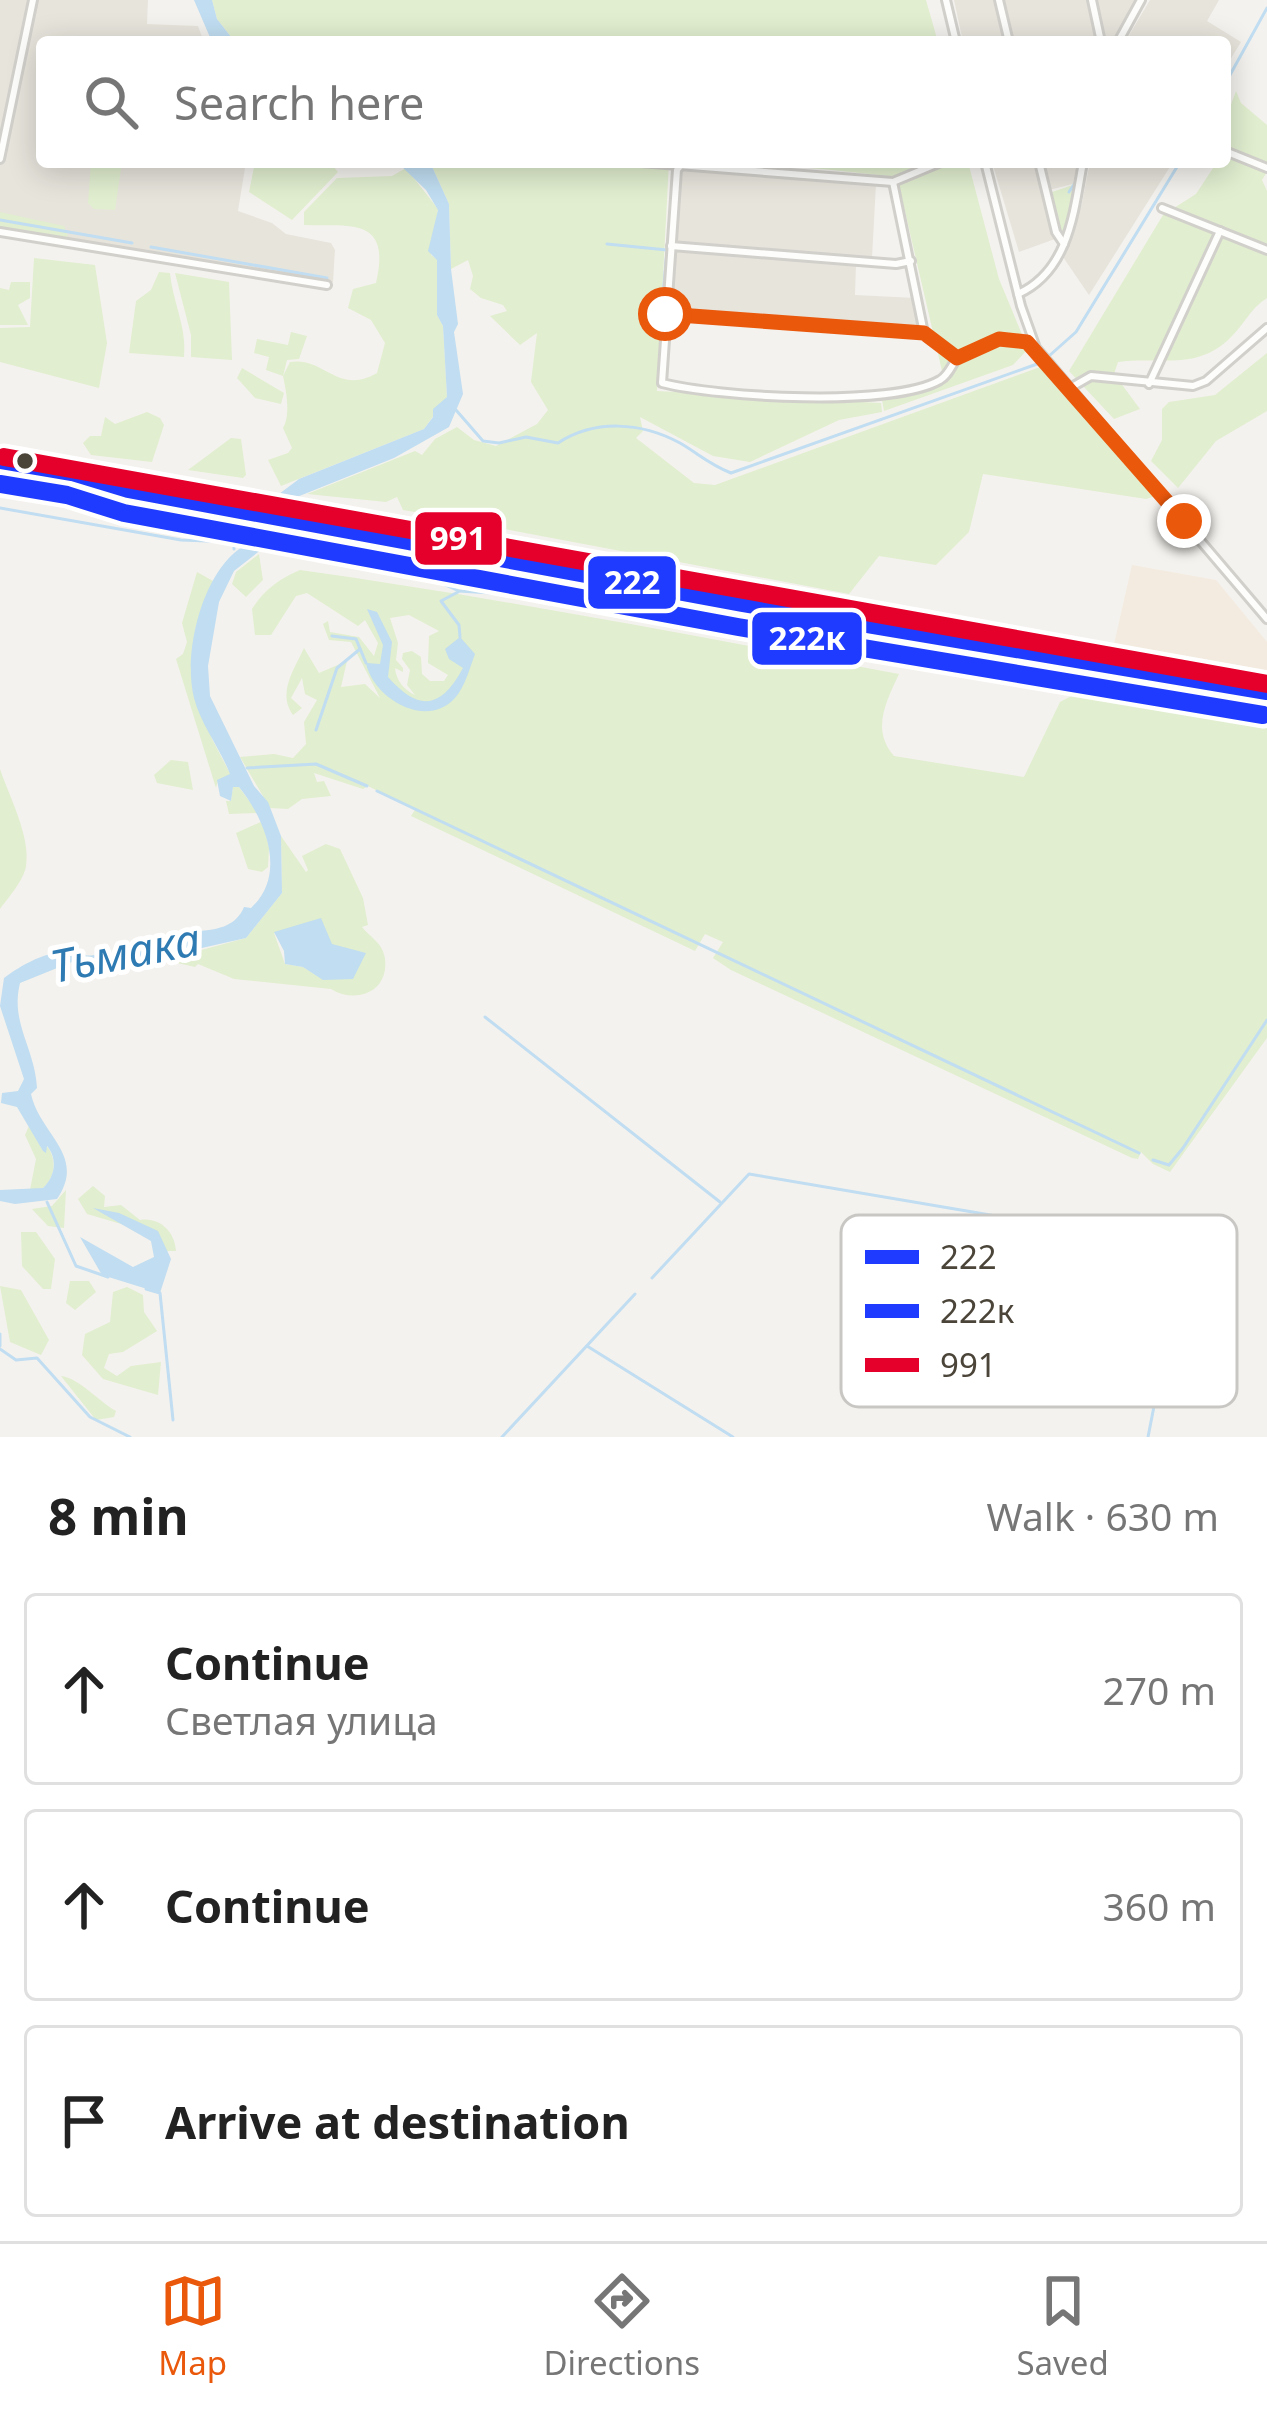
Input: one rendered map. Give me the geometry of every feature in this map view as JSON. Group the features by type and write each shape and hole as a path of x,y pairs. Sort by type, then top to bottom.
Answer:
{"highway":[{"path":"0,464 742,603 1267,691"},
{"path":"0,482 1267,708"}],"street":[{"path":"0,159 33,0"},
{"path":"946,0 955,36"},
{"path":"999,0 1008,36"},
{"path":"1091,0 1100,36"},
{"path":"1121,36 1142,0"},
{"path":"1231,153 1267,168"},
{"path":"679,168 662,383 880,398 940,380 957,358 999,339 1012,338 1036,348"},
{"path":"708,168 893,182 927,168"},
{"path":"986,168 1036,348 1267,620"},
{"path":"1040,168 1056,232 1065,244"},
{"path":"1018,294 1048,276 1065,244 1082,168"},
{"path":"893,182 924,333"},
{"path":"1162,208 1267,250"},
{"path":"1148,384 1220,231"},
{"path":"0,232 327,285"},
{"path":"671,247 896,264 911,261"},
{"path":"665,314 924,333 957,358"},
{"path":"1070,388 1090,376 1193,386 1206,381 1267,328"}],"shaded area":[{"path":"0,0 148,0 147,24 198,26 202,36 36,36 36,168 245,168 238,211 272,223 286,234 331,243 335,250 333,282 327,285 0,232"},
{"path":"954,0 995,0 1002,36 962,36"},
{"path":"1002,0 1089,0 1098,36 1011,36"},
{"path":"1095,0 1139,0 1115,36 1104,36"},
{"path":"1150,0 1219,0 1207,21 1241,42 1231,58 1231,36 1129,36"},
{"path":"994,168 1035,168 1055,239 1019,252"},
{"path":"1044,168 1080,168 1077,183 1049,190"},
{"path":"1089,168 1169,168 1089,295 1063,257"},
{"path":"683,171 876,184 872,258 674,244"},
{"path":"674,250 856,265 855,295 916,298 923,328 920,333 668,312"},
{"path":"1132,565 1216,580 1267,642 1267,670 1114,644"}],"green space":[{"path":"212,0 926,0 936,36 230,36 217,19"},
{"path":"1236,91 1241,103 1267,125 1267,172 1262,180 1267,191 1267,298 1228,340 1202,356 1118,362 1114,374 1140,409 1114,419 1069,371 1163,215 1196,194 1213,168 1231,168 1231,105"},
{"path":"91,168 121,168 115,210 94,209 88,203"},
{"path":"254,168 335,168 338,172 292,220 249,192"},
{"path":"406,168 438,209 431,255 437,259 437,315 443,326 447,397 424,429 281,486 268,460 292,448 283,428 287,410 283,376 290,362 312,364 352,380 377,373 385,343 371,320 348,308 353,289 376,283 378,246 362,229 304,225 304,212 337,178 392,176"},
{"path":"433,168 669,168 657,391 881,403 882,412 839,420 750,462 713,456 640,417 643,431 636,438 694,483 715,485 1043,366 1156,496 1146,499 983,474 969,532 936,565 879,556 849,594 403,510 397,497 386,502 307,494 415,451 422,455 435,439 457,427 474,440 496,446 537,424 548,410 531,382 537,333 520,345 490,316 507,311 503,305 470,289 473,276 468,260 451,269 449,204"},
{"path":"802,168 970,168 999,279 1028,349 1013,365 884,411 882,400 945,381 956,365 950,363 942,371 897,177"},
{"path":"1076,184 1065,230 1062,235 1049,193"},
{"path":"0,212 64,226 68,236 61,239 0,228"},
{"path":"34,258 95,265 107,343 99,388 0,362 0,328 30,327"},
{"path":"159,272 170,273 184,335 184,357 129,353 136,301 151,290"},
{"path":"175,273 229,282 232,360 191,357 191,335"},
{"path":"11,282 30,282 30,298 18,305 28,325 0,325 0,288 9,290"},
{"path":"291,332 307,336 299,359 287,360 283,376 266,370 269,357 254,353 257,339 288,345"},
{"path":"1267,353 1267,411 1216,441 1178,488 1151,461 1162,440 1162,409 1169,402 1215,395"},
{"path":"242,368 284,393 281,404 255,398 237,378"},
{"path":"147,412 164,425 152,462 91,455 83,443 90,436 101,436 105,417 115,424"},
{"path":"231,438 241,439 243,478 188,470"},
{"path":"259,554 263,580 246,597 232,584 236,572"},
{"path":"300,570 899,674 882,726 894,756 1024,777 1060,702 1077,693 1267,723 1267,1038 1170,1172 1141,1152 1138,1159 1132,1158 731,970 713,958 723,942 705,934 695,951 411,816 415,810 368,786 363,789 314,773 331,796 302,799 288,809 270,808 240,757 274,754 293,758 306,744 304,722 317,700 305,694 302,678 291,698 302,708 293,715 287,698 304,648 319,673 347,661 341,687 365,684 380,698 351,642 329,640 323,624 328,621 330,632 359,637 374,656 378,643 365,620 358,626 307,593 296,596 271,635 255,635 252,609 279,581","holes":["409,615 439,631 429,636 428,663 448,675 444,681 430,681 422,674 421,657 412,651 403,653 410,670 407,685 415,695 397,677 395,668 403,672 403,668 396,660 398,643 390,618"]},
{"path":"197,572 213,581 196,626 192,653 212,739 231,775 218,780 216,788 176,659 187,642 182,623"},
{"path":"171,760 188,762 193,790 157,783 154,775"},
{"path":"0,769 27,855 22,877 0,909"},
{"path":"233,786 239,787 258,813 229,814 226,801 231,801"},
{"path":"263,821 269,848 268,867 262,872 248,869 236,833"},
{"path":"281,836 306,872 302,856 326,844 340,849 363,898 368,925 362,927 384,953 385,971 376,987 350,995 234,979 198,964 164,960 246,938 282,893","holes":["274,933 365,953 324,980 303,967 285,964"]},
{"path":"29,1126 43,1151 46,1145 50,1150 54,1167 43,1188 30,1190 36,1159 25,1135"},
{"path":"93,1186 105,1196 104,1207 121,1205 140,1220 165,1227 176,1251 164,1251 152,1233 87,1214 78,1199"},
{"path":"66,1190 64,1228 48,1226 32,1209 52,1206"},
{"path":"21,1232 36,1232 55,1259 51,1289 43,1289 22,1266"},
{"path":"70,1281 89,1281 96,1292 75,1310 66,1303"},
{"path":"0,1286 21,1290 49,1340 41,1355 10,1342"},
{"path":"127,1287 143,1295 144,1312 157,1331 123,1352 109,1354 104,1368 117,1376 131,1366 161,1362 158,1395 103,1379 82,1355 85,1334 110,1322 113,1292"},
{"path":"61,1376 116,1411 114,1417 96,1420"}],"water":[{"path":"194,0 212,0 217,19 230,36 209,36"},
{"name":"Тьмака","path":"403,168 433,168 449,204 458,324 454,332 463,394 449,427 394,458 282,503 272,541 234,571 219,602 208,666 210,696 254,786 268,802 281,836 282,893 246,938 162,957 94,966 72,962 20,983 18,1011 37,1088 31,1094 67,1170 57,1199 0,1201 0,1190 43,1188 54,1162 17,1107 1,1103 2,1093 18,1091 24,1079 0,1006 4,978 58,952 102,954 153,945 174,934 214,929 236,919 262,894 268,879 269,847 239,787 233,787 231,801 220,796 217,780 230,774 194,698 191,656 195,632 221,567 252,542 271,500 299,479 424,429 433,409 447,397 443,326 437,315 437,260 428,251 438,210"},
{"path":"367,609 377,612 392,642 388,677 420,700 438,698 455,682 463,668 449,659 445,649 460,637 475,654 455,698 430,711 416,710 402,706 379,688 366,663 380,664 383,645"},
{"path":"321,918 332,944 366,953 353,979 323,980 303,967 285,964 274,932"},
{"path":"93,1208 119,1213 158,1231 171,1259 160,1293 102,1275 80,1237 133,1267 154,1257 151,1241"}],"waterway":[{"path":"1231,73 1267,8"},
{"path":"1069,192 1079,168"},
{"path":"1049,356 1076,332 1176,168"},
{"path":"0,220 132,243"},
{"path":"607,244 667,250 662,307"},
{"path":"151,247 327,278"},
{"path":"456,410 483,441 526,437 558,443 587,430 634,427 680,443 731,473 1037,364"},
{"path":"0,454 31,452 272,502"},
{"path":"0,508 181,540 234,542 234,549"},
{"path":"425,576 459,591 491,593"},
{"path":"458,592 441,601 459,625 460,637"},
{"path":"332,636 356,639 366,663"},
{"path":"316,730 337,668 360,649"},
{"path":"247,768 316,764 367,786"},
{"path":"377,791 1139,1153"},
{"path":"485,1017 720,1202"},
{"path":"1153,1160 1169,1165 1183,1148 1267,1020"},
{"path":"652,1278 749,1174 990,1215"},
{"path":"47,1202 76,1266 108,1277"},
{"path":"146,1289 160,1293 173,1420"},
{"path":"502,1437 635,1294"},
{"path":"0,1334 0,1346"},
{"path":"587,1346 733,1437"},
{"path":"0,1349 16,1360 37,1358 90,1417 130,1437"},
{"path":"1148,1437 1154,1407"}],"transit line":[{"name":"991","path":"4,457 1267,684"},
{"name":"222","path":"0,460 72,472 128,489 742,603 1267,691"},
{"name":"222к","path":"0,484 67,495 124,513 738,627 1263,715"}],"route":[{"path":"665,314 924,333 957,358 999,339 1027,342 1184,521"}]}
